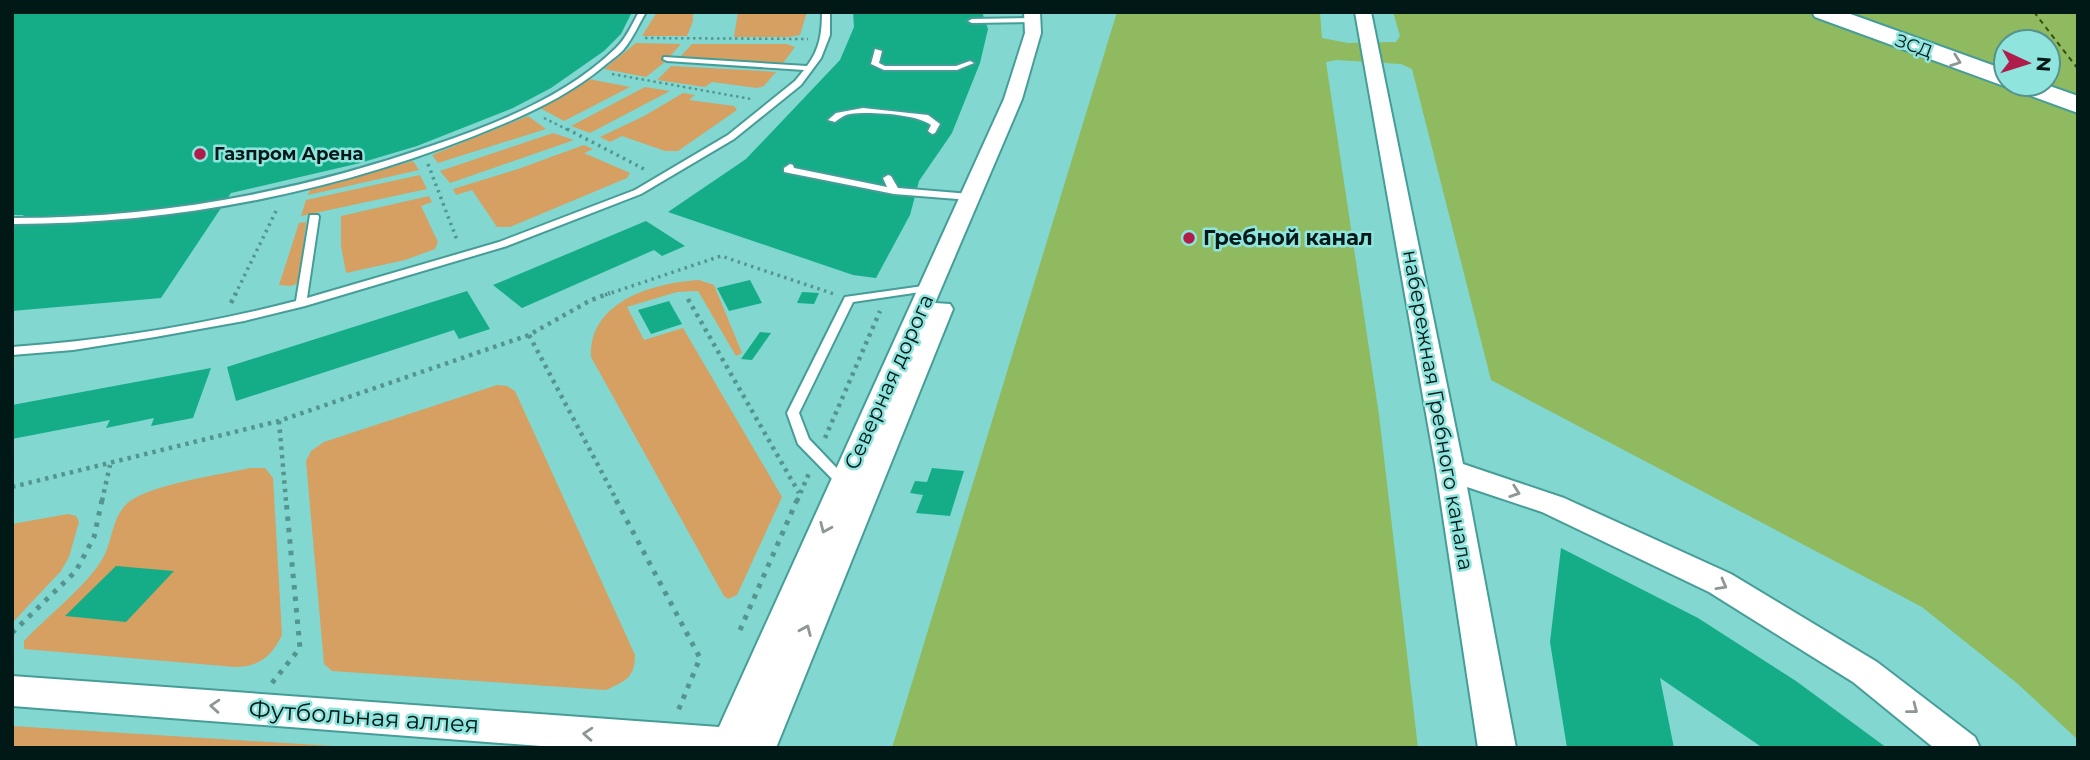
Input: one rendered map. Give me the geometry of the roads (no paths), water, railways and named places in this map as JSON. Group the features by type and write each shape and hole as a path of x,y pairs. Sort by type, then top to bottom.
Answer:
{"highway":[{"name":"ЗСД","path":"1823,12 1992,74"},
{"name":"ЗСД","path":"1877,12 1992,52"},
{"path":"2059,98 2078,105"}],"street":[{"name":"набережная Гребного канала","path":"1363,12 1450,470 1497,748"},
{"name":"Северная дорога","path":"743,747 844,483 1013,99 1025,66 1037,15"},
{"name":"Северная дорога","path":"743,747 1028,99 1046,33 1037,15"},
{"path":"1450,470 1553,505 1720,583 1865,672 1962,748"},
{"name":"Футбольная аллея","path":"12,691 743,747"}],"lane":[{"path":"12,220 45,221 141,214 239,202 336,179 424,153 499,124 558,95 594,71 630,38 643,12"},
{"path":"12,351 73,346 155,334 244,318 301,304 478,252 638,192 732,137 798,83 817,58 826,35 826,12"},
{"path":"971,21 1037,15"},
{"path":"878,51 875,64 884,68 957,68 970,63"},
{"path":"667,59 809,68"},
{"path":"834,118 855,110 928,118 936,124 934,129"},
{"path":"790,167 788,170 894,191 970,197"},
{"path":"888,178 894,191"},
{"path":"301,304 314,217"},
{"path":"844,483 803,441 793,413 849,299 930,288"}],"place":[{"name":"Газпром Арена","path":"200,154"},
{"name":"Гребной канал","path":"1189,238"}]}
